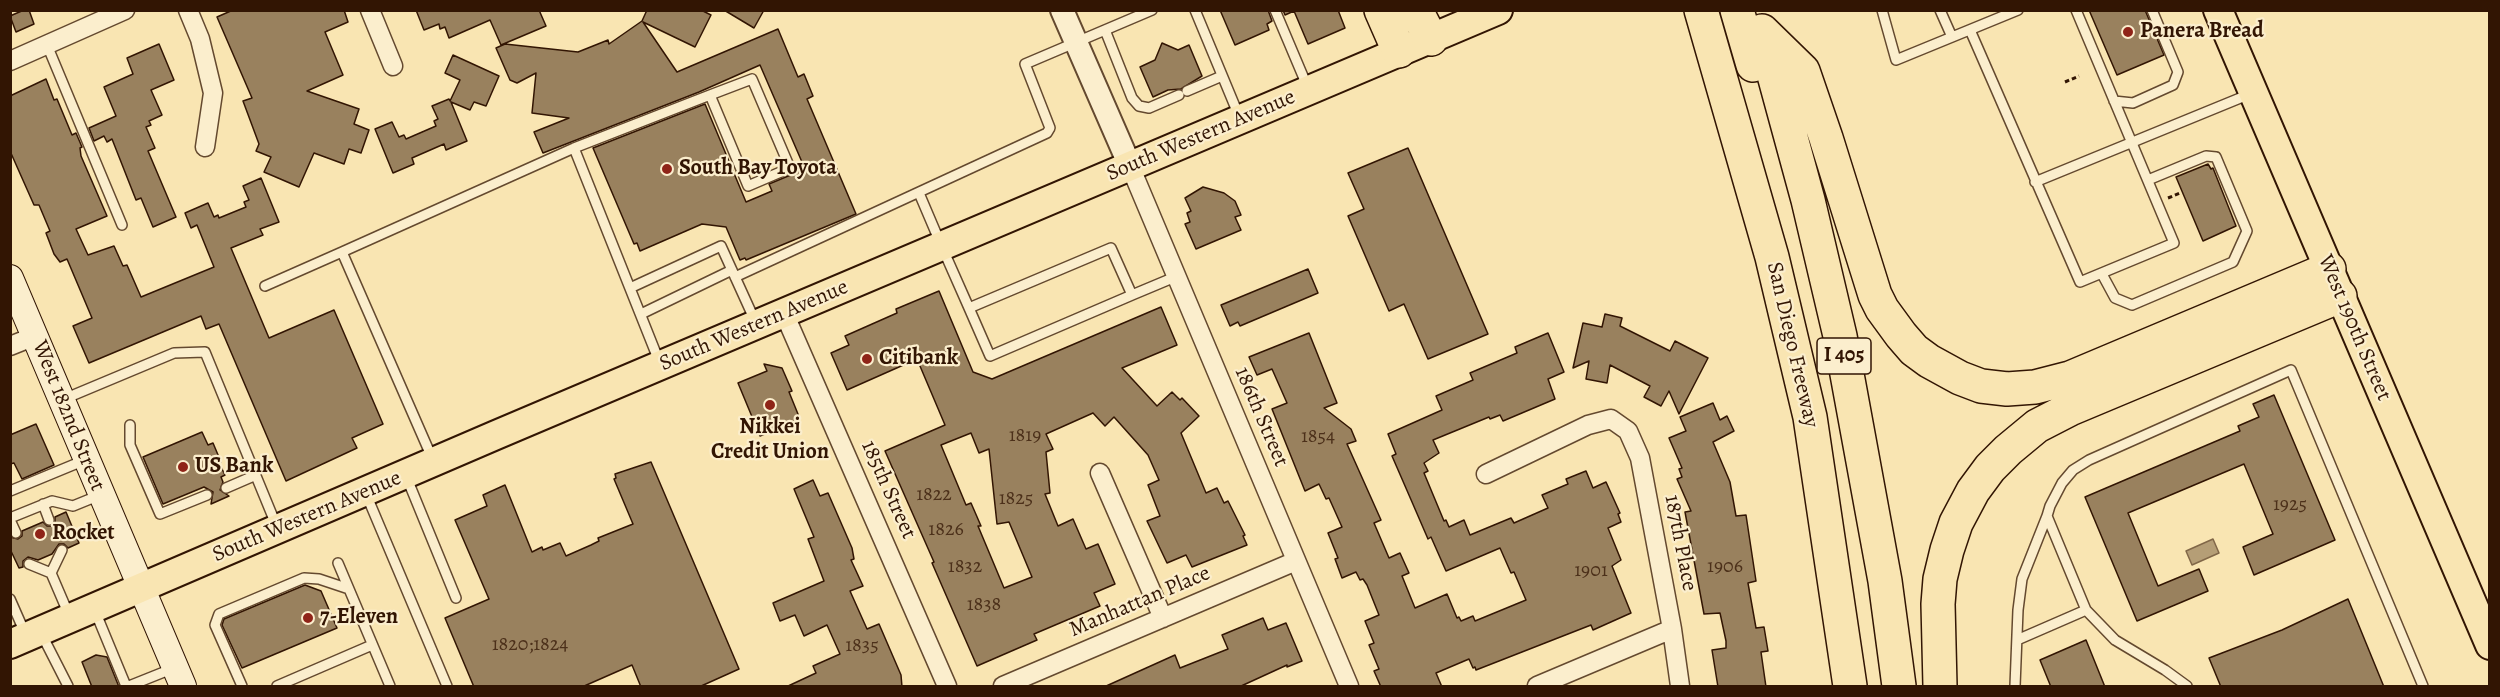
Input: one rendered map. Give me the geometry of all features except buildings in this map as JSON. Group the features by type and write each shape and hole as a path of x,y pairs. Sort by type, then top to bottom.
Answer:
{"highway":[{"path":"1381,10 1399,51"},
{"path":"1416,10 1431,39"},
{"name":"San Diego Freeway","path":"1701,10 1772,258 1810,417 1850,687"},
{"path":"1721,10 1778,211 1816,375 1810,417"},
{"path":"1737,10 1767,110 1828,360 1856,519 1879,687"},
{"path":"1758,21 1803,71 1875,295 1882,309 1914,350 1960,378 1982,386 2007,389 2035,387 2070,378 2334,283"},
{"name":"San Diego Freeway","path":"1758,21 1808,200 1840,336 1885,581 1899,687"},
{"path":"1940,687 1938,604 1940,579 1956,523 1973,491 1990,468 2037,426 2334,283"}],"main road":[{"name":"South Western Avenue","path":"26,637 1498,10"},
{"name":"West 190th Street","path":"2218,10 2490,645"},
{"name":"West 182nd Street","path":"10,278 179,677"}],"street":[{"path":"10,61 125,10"},
{"path":"188,10 200,39 213,93 205,147"},
{"path":"370,10 393,66"},
{"path":"1062,10 1130,166"},
{"name":"186th Street","path":"1130,166 1349,687"},
{"name":"185th Street","path":"784,314 947,687"},
{"path":"10,346 35,336"},
{"name":"187th Place","path":"1486,474 1588,425 1611,419 1628,430 1640,458 1672,629 1680,687"},
{"path":"1100,473 1164,618"},
{"name":"Manhattan Place","path":"1003,687 1296,561"},
{"path":"1537,687 1672,629"}],"lane":[{"path":"641,314 919,193 1050,132 1024,66 1152,10"},
{"path":"1195,10 1241,119"},
{"path":"1275,10 1309,90"},
{"path":"1882,10 1896,60 2018,10"},
{"path":"1940,10 1952,37"},
{"path":"1970,30 2080,282 2174,243 2076,10"},
{"path":"2114,101 2133,103 2173,85 2178,72 2152,10"},
{"path":"1105,30 1132,98 1139,106 1149,108 1222,76"},
{"path":"47,45 122,225"},
{"path":"265,286 574,148 710,95 752,79 790,168 748,186 710,95"},
{"path":"2035,182 2254,92"},
{"path":"574,148 661,366"},
{"path":"2102,274 2115,298 2132,305 2233,262 2247,231 2216,157 2206,156 2148,180"},
{"path":"919,193 990,356 1175,277"},
{"path":"630,288 721,246 757,325"},
{"path":"969,308 1111,248 1132,295"},
{"path":"342,252 434,462"},
{"path":"62,400 174,353 205,352 278,529"},
{"path":"2015,687 2022,579 2062,483 2073,470 2089,460 2290,370 2423,687"},
{"path":"130,426 130,445 160,514 207,495"},
{"path":"10,491 87,459"},
{"path":"405,474 456,598"},
{"path":"226,488 256,475"},
{"path":"364,492 447,687"},
{"path":"16,534 10,519 52,501 73,506 100,495"},
{"path":"43,504 49,520"},
{"path":"2047,516 2086,610 2115,640 2165,670 2187,687"},
{"path":"51,573 62,550"},
{"path":"338,563 390,687"},
{"path":"29,564 51,573 82,614 127,687 179,677"},
{"path":"242,687 215,625 219,614 304,578 319,579 349,590"},
{"path":"10,599 26,637 68,687"},
{"path":"2018,640 2086,610"},
{"path":"277,687 372,645"}],"path":[{"path":"2065,82 2079,76"}],"shaded area":[{"path":"2213,539 2219,553 2192,565 2186,551"}],"place":[{"name":"Panera Bread","path":"2128,32"},
{"name":"South Bay Toyota","path":"667,169"},
{"name":"Citibank","path":"867,359"},
{"name":"Nikkei Credit Union","path":"770,405"},
{"name":"US Bank","path":"183,467"},
{"name":"Rocket","path":"40,534"},
{"name":"7-Eleven","path":"308,618"}]}
